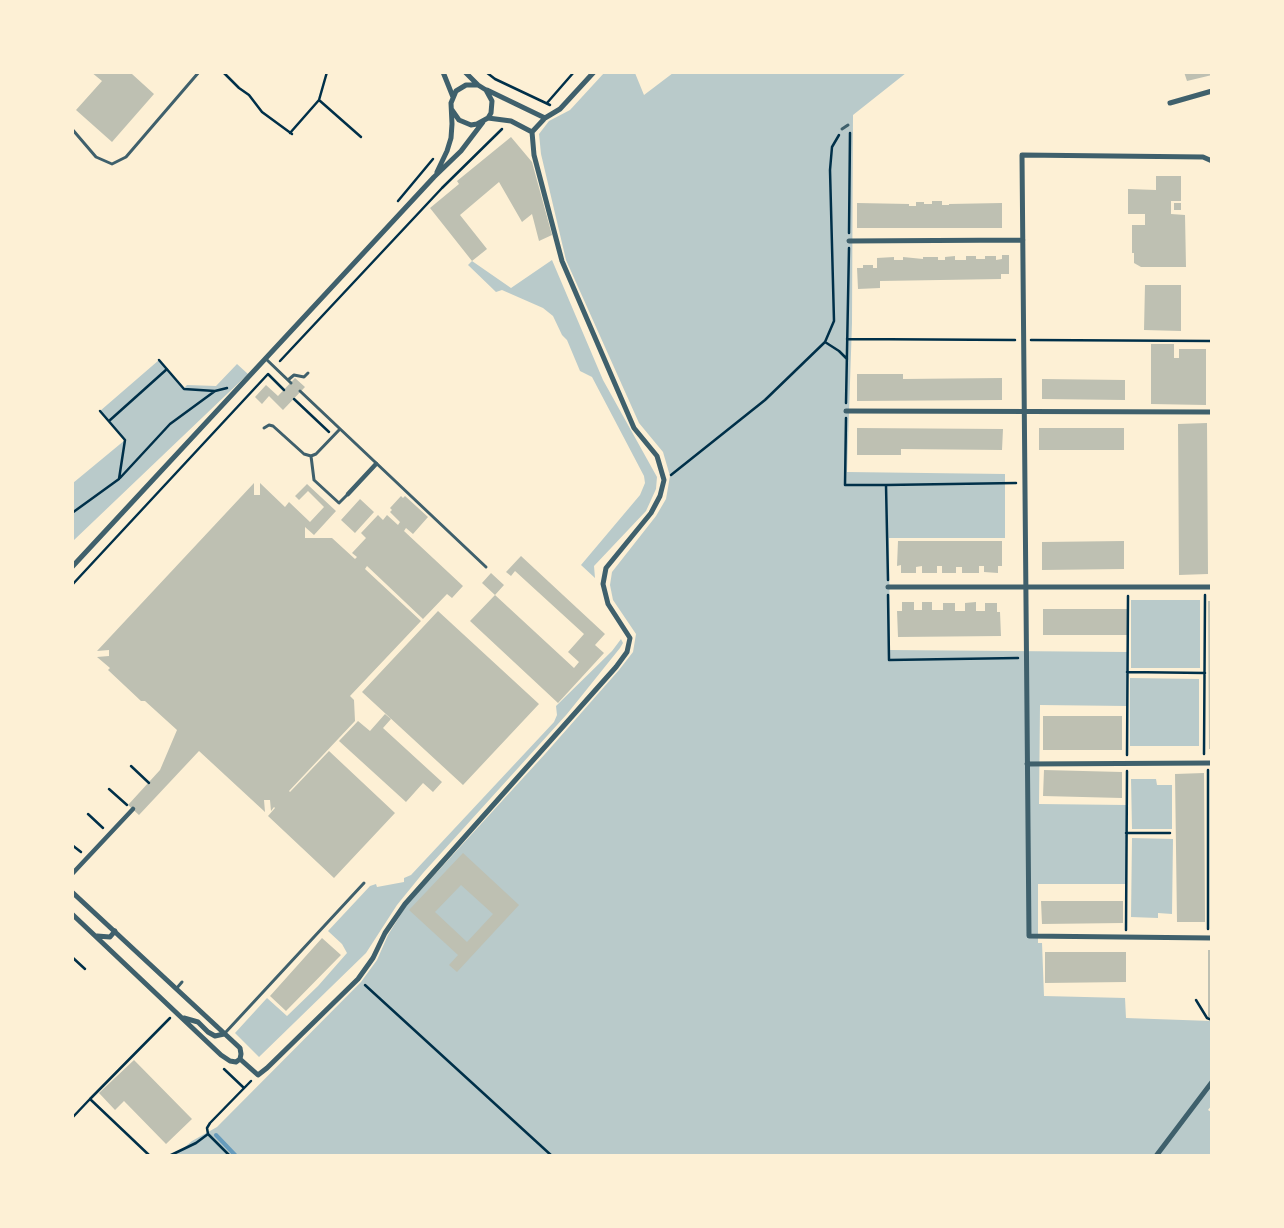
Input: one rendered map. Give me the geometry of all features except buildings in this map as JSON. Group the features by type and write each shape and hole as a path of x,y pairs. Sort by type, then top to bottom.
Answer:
{"street":[{"path":"434,176 447,151 452,124 453,97 443,72"},
{"path":"465,72 486,90 545,118"},
{"path":"240,1060 258,1075 358,979 373,958 385,933 405,904 616,667 627,652 630,638 608,604 603,584 606,568 651,513 660,496 664,480 657,456 634,428 562,261 534,155 532,132 545,118 560,109 594,72"},
{"path":"453,97 460,87 478,85"},
{"path":"72,566 260,366 434,176 461,151 491,113 492,100 486,90"},
{"path":"1170,102 1212,91"},
{"path":"452,110 464,124 471,125 485,120 511,121 532,132"},
{"path":"1210,938 1029,936 1022,156 1203,157 1212,161"},
{"path":"849,241 1023,240"},
{"path":"846,411 1212,412"},
{"path":"348,494 376,464"},
{"path":"888,587 1208,587"},
{"path":"1027,764 1208,763"},
{"path":"72,874 132,810"},
{"path":"72,892 240,1048 240,1060"},
{"path":"72,914 221,1055 230,1061 236,1062 240,1060"},
{"path":"97,936 110,937 115,932"},
{"path":"184,1018 198,1022 215,1036 224,1034"},
{"path":"1156,1156 1212,1082"}],"lane":[{"path":"72,128 96,157 112,164 126,157 199,72"},
{"path":"842,129 848,125"},
{"path":"266,359 289,381 294,375 304,377 308,373"},
{"path":"300,392 486,567"},
{"path":"264,428 269,425 273,426 304,454 311,456 316,454 340,429"},
{"path":"311,456 314,480 339,504 348,494"},
{"path":"224,1034 364,883"},
{"path":"176,989 182,982"}],"path":[{"path":"223,72 249,95 262,112 291,134 319,100 327,72"},
{"path":"486,72 495,79 560,109"},
{"path":"546,103 574,72"},
{"path":"319,100 361,137"},
{"path":"664,480 765,400 825,342 834,321 830,170 832,147 842,129"},
{"path":"274,367 442,188 501,130"},
{"path":"850,133 844,485 1025,483"},
{"path":"396,203 436,155"},
{"path":"825,342 847,359"},
{"path":"160,360 184,389 215,391 233,386"},
{"path":"260,366 284,390"},
{"path":"109,421 167,369"},
{"path":"72,585 268,374"},
{"path":"72,513 119,479 170,424 215,391"},
{"path":"294,399 333,436"},
{"path":"100,411 125,440 119,479"},
{"path":"886,484 889,660 1026,658"},
{"path":"1208,587 1205,673 1210,852 1210,938"},
{"path":"1126,937 1128,588"},
{"path":"1127,672 1205,673"},
{"path":"131,766 149,783"},
{"path":"110,790 132,810"},
{"path":"88,814 109,834"},
{"path":"1126,833 1170,833"},
{"path":"72,957 85,969"},
{"path":"358,979 552,1156"},
{"path":"1196,1000 1207,1018 1212,1020"},
{"path":"72,1118 171,1017"},
{"path":"230,1156 208,1134 207,1128 258,1075"},
{"path":"90,1099 150,1156"},
{"path":"169,1156 196,1143 208,1134"}],"shaded area":[{"path":"604,73 635,73 644,95 673,73 906,73 853,115 852,323 847,472 1005,474 1005,538 889,538 890,650 1127,652 1127,706 1040,705 1039,804 1126,805 1126,884 1038,884 1038,943 1042,943 1044,996 1125,998 1126,1018 1211,1021 1212,1105 1208,1110 1211,1112 1211,1155 174,1156 192,1141 217,1127 361,982 377,960 388,935 406,906 545,754 633,652 636,634 613,600 610,585 612,572 656,516 666,499 670,476 663,452 639,423 566,260 541,154 539,134 549,121 570,110"},
{"path":"552,260 603,380 657,477 656,489 646,511 594,566 595,578 581,565 640,495 645,483 644,476 592,377 580,371 567,340 562,335 553,316 543,308 502,290 496,292 468,265 472,261 511,288"},
{"path":"159,360 184,388 187,385 216,386 237,364 248,374 73,541 73,483 125,440 100,411"},
{"path":"1131,600 1200,600 1200,668 1131,668"},
{"path":"621,639 623,643 620,648 567,714 423,873 397,905 366,953 259,1057 235,1033 267,998 287,1016 318,986 347,953 342,944 328,931 370,886 376,884 377,887 404,882 404,878 411,875 554,722 557,715 556,706 612,651"},
{"path":"1130,678 1199,679 1199,746 1130,746"},
{"path":"1131,779 1156,779 1157,785 1172,785 1172,829 1132,829"},
{"path":"1132,838 1173,839 1172,914 1158,913 1158,918 1131,917"}],"waterway":[{"path":"216,1135 236,1156"}]}
